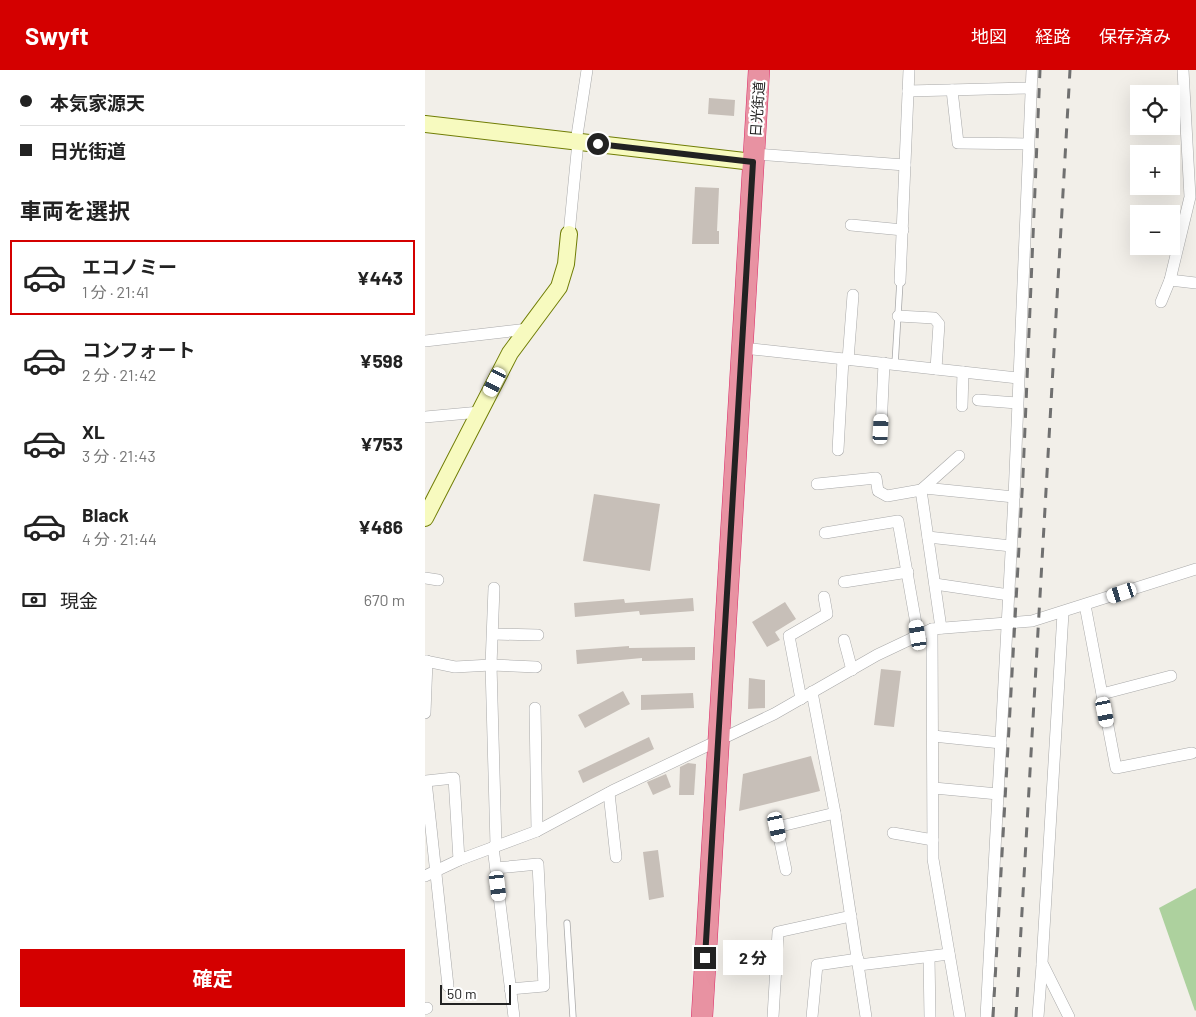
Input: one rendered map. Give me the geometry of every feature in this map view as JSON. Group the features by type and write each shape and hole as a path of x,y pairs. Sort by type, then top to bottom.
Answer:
{"highway":[{"name":"日光街道","path":"701,1017 759,70"}],"street":[{"path":"425,518 510,353 559,287 566,264 577,142 587,70"},
{"path":"900,281 909,70"},
{"path":"986,1017 1014,497 1031,70"},
{"path":"1161,302 1170,280 1190,197 1183,70"},
{"path":"908,91 1031,88"},
{"path":"953,90 958,142 1028,144"},
{"path":"425,124 577,142 753,158 905,164"},
{"path":"851,224 903,230"},
{"path":"1170,280 1196,283"},
{"path":"837,450 853,295"},
{"path":"898,316 934,318 939,324 936,369"},
{"path":"425,341 528,329"},
{"path":"743,348 1018,378"},
{"path":"881,429 890,364"},
{"path":"962,406 963,372"},
{"path":"978,400 1017,403"},
{"path":"425,417 480,412"},
{"path":"922,489 959,456"},
{"path":"817,484 876,478 878,491 887,496 922,489 1014,497"},
{"path":"922,489 927,538 935,584 937,629 932,784 935,788 933,859 960,1017"},
{"path":"825,533 898,521 918,635"},
{"path":"927,538 1011,546"},
{"path":"430,873 494,846 537,831 609,793 774,714 851,670 918,635 937,629 1032,621 1063,613 1196,569"},
{"path":"844,582 908,572"},
{"path":"425,578 438,580"},
{"path":"935,584 1009,595"},
{"path":"494,588 491,665 494,846 513,1017"},
{"path":"801,699 789,636 827,614 824,597"},
{"path":"1085,605 1116,768 1192,753"},
{"path":"1038,1017 1063,613"},
{"path":"493,634 538,635"},
{"path":"844,640 851,670"},
{"path":"425,713 426,661 455,666 537,667"},
{"path":"1102,694 1171,676"},
{"path":"812,692 835,813 866,1017"},
{"path":"535,708 537,831"},
{"path":"933,736 1001,743"},
{"path":"448,986 430,873 426,781 454,778 459,860"},
{"path":"935,788 998,794"},
{"path":"609,793 616,857"},
{"path":"786,870 777,827 835,813"},
{"path":"893,832 933,840"},
{"path":"496,868 538,864 544,986 510,989"},
{"path":"773,1017 778,932 851,916"},
{"path":"812,1017 817,965 949,954"},
{"path":"929,957 930,1017"},
{"path":"1042,963 1069,1017"}],"lane":[{"path":"890,364 898,316 900,281"},
{"path":"567,923 573,1017"}],"green space":[{"path":"1196,888 1196,1010 1195,1011 1159,908"}],"building":[{"path":"709,98 735,100 734,116 708,114"},
{"path":"695,187 719,188 717,231 719,231 719,244 692,244"},
{"path":"594,494 660,504 650,571 583,561"},
{"path":"693,598 694,611 640,615 639,611 575,617 574,603 624,599 625,603"},
{"path":"785,602 796,619 775,632 780,640 767,647 752,622"},
{"path":"629,646 629,648 695,647 695,660 642,661 642,658 577,664 576,650"},
{"path":"881,669 901,671 894,727 874,725"},
{"path":"749,678 765,680 765,708 748,709"},
{"path":"623,691 630,704 585,728 578,715"},
{"path":"693,693 694,708 641,710 641,695"},
{"path":"649,737 654,749 583,783 578,771"},
{"path":"811,756 820,791 739,811 743,774"},
{"path":"688,763 696,764 694,795 679,795 680,767"},
{"path":"666,774 671,787 653,795 647,782"},
{"path":"658,850 664,897 649,900 643,852"}],"railway":[{"path":"993,1017 1023,475 1040,70"},
{"path":"1016,1017 1070,70"}],"route":[{"path":"598,144 753,162 705,958"}]}
